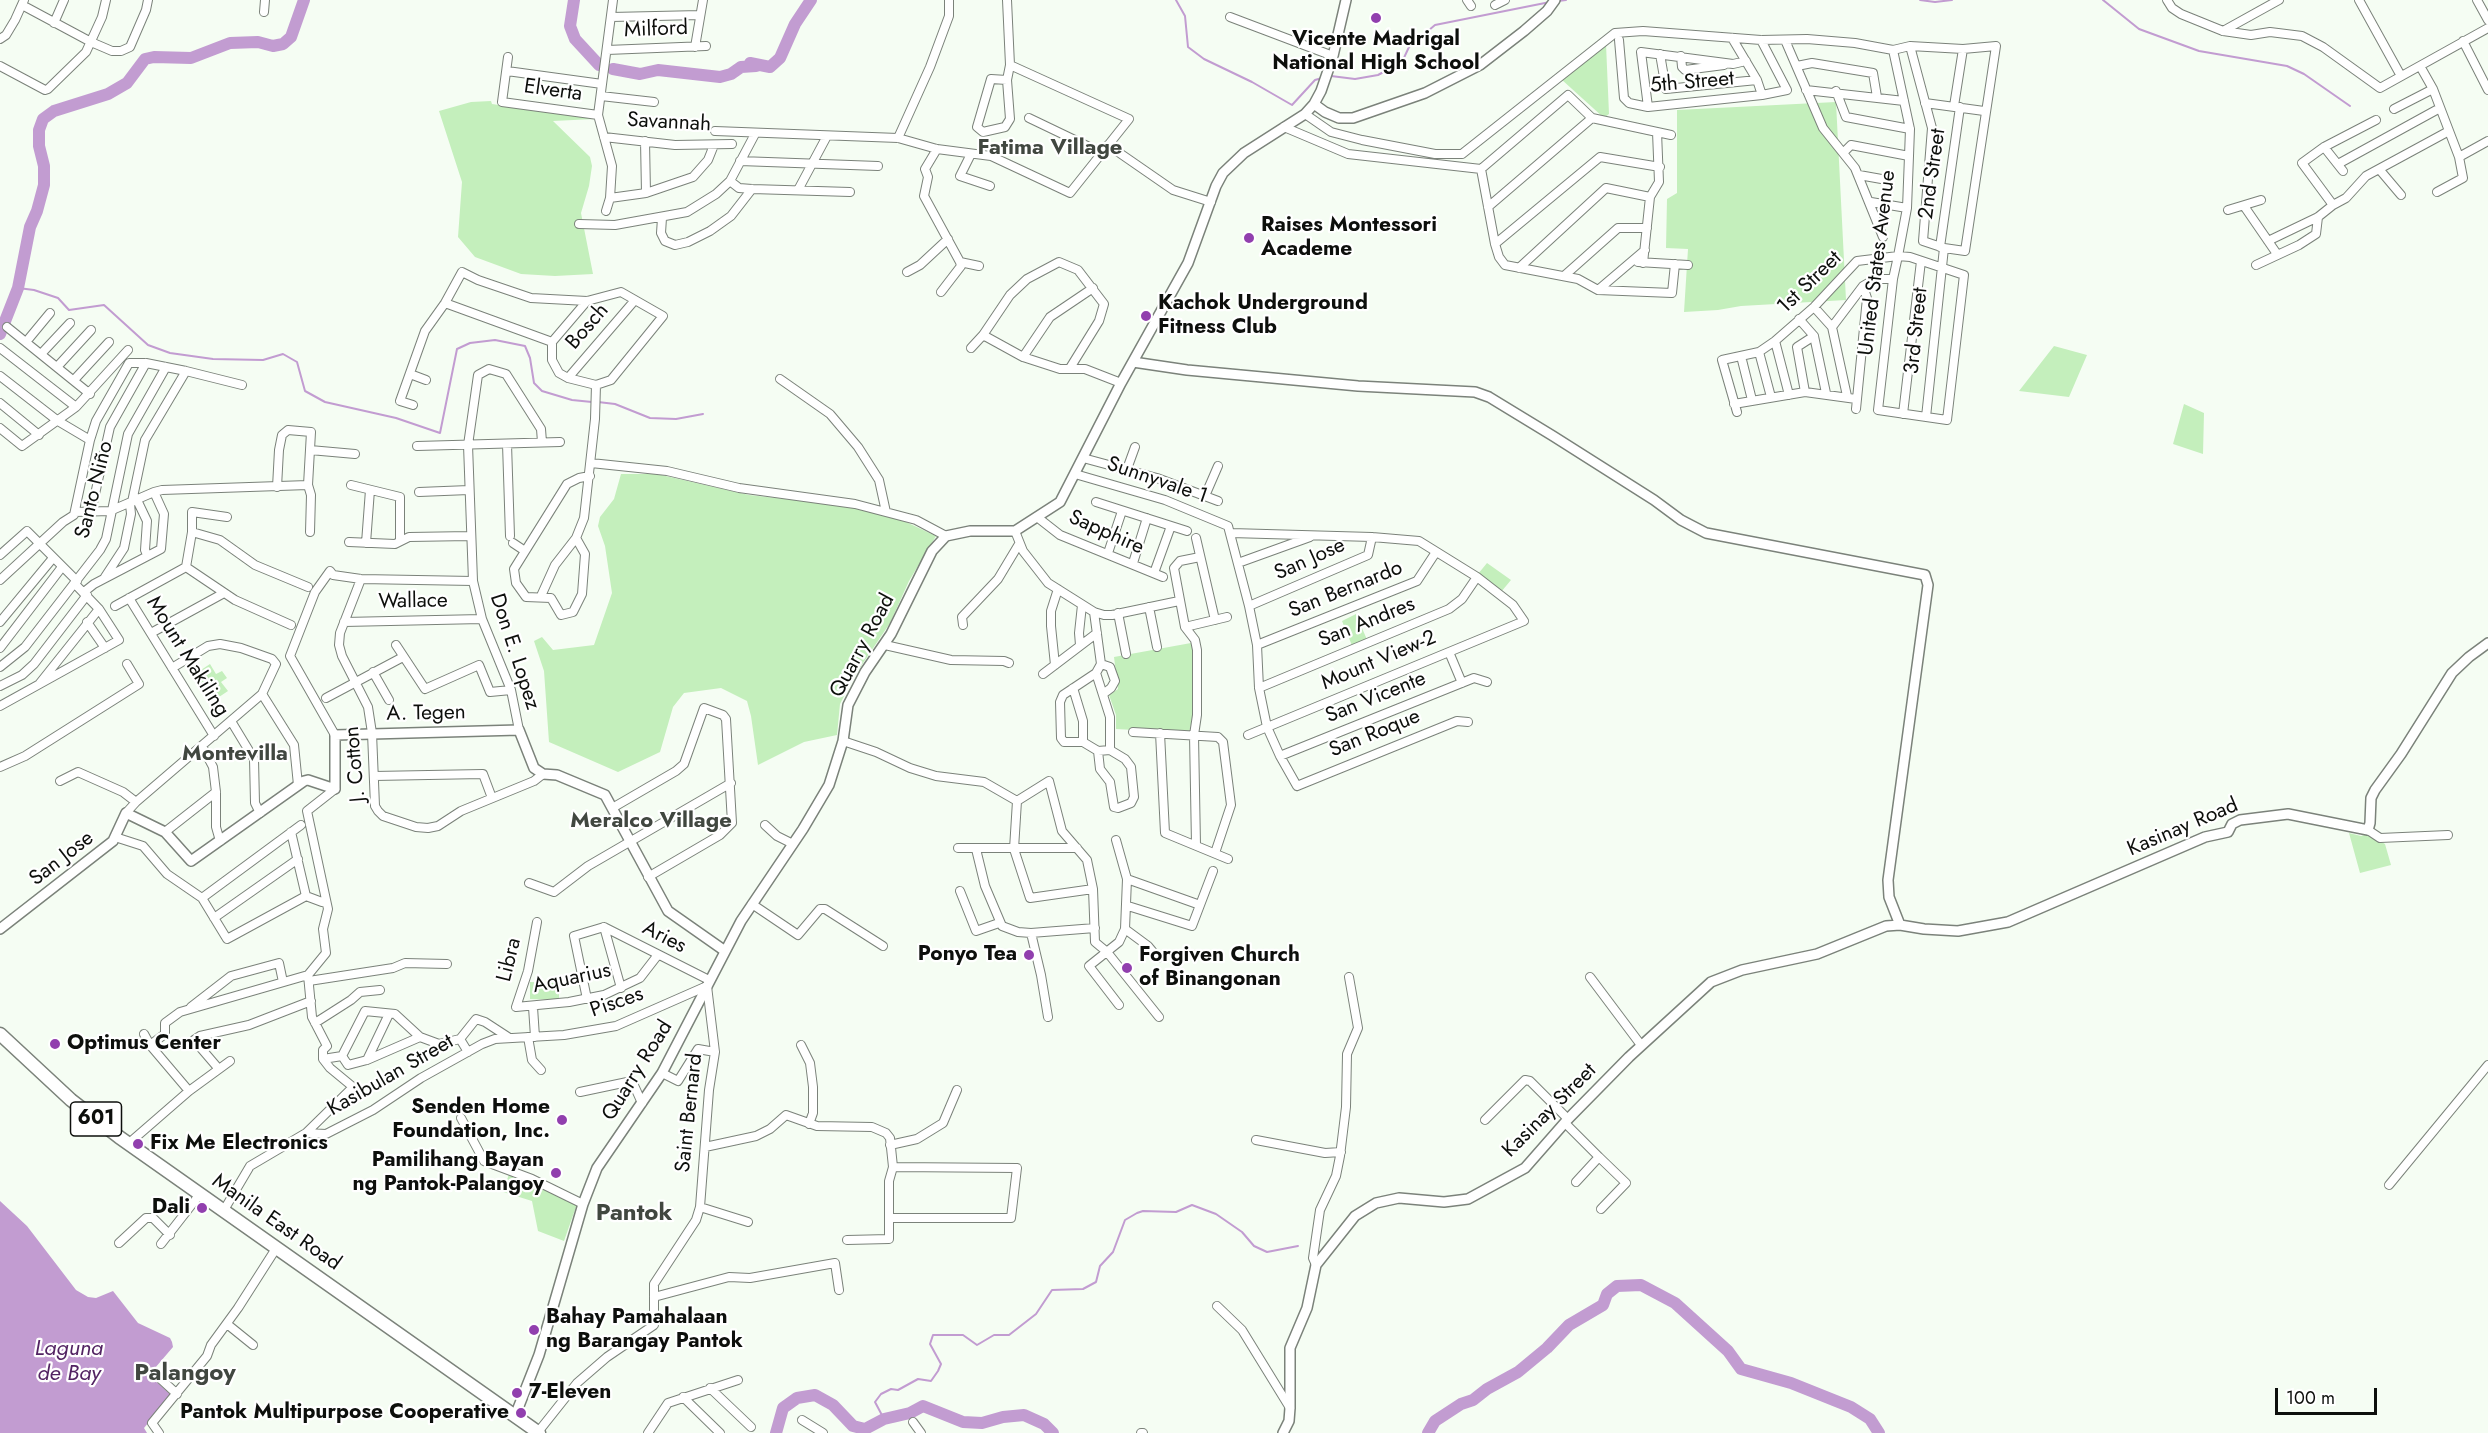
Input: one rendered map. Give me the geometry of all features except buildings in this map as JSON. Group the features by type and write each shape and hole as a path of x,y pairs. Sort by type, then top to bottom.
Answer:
{"main road":[{"name":"Manila East Road","path":"0,1034 70,1100 128,1144 539,1433"}],"street":[{"path":"54,23 64,0"},
{"path":"0,66 45,90 48,89 86,52 106,0"},
{"path":"0,39 6,35 23,2 54,23 91,42 112,51 122,51 130,47 148,0"},
{"path":"264,12 265,0"},
{"path":"606,211 610,198 612,166 598,115 613,0"},
{"path":"695,47 703,0"},
{"path":"898,138 930,67 949,16 949,0"},
{"path":"1007,0 1010,65 1007,80 1010,119 1005,127 983,132 977,128 991,79 1007,80"},
{"path":"591,463 667,471 739,488 855,504 916,520 946,536 970,531 1015,531 1060,502 1121,383 1188,263 1223,173 1244,153 1305,114 1314,104 1333,56 1346,0"},
{"path":"1495,5 1505,0"},
{"path":"1314,104 1339,118 1353,118 1425,93 1480,65 1547,11 1555,0"},
{"path":"2167,0 2172,8 2181,14 2223,31 2251,35 2270,32 2302,36 2323,47 2380,88 2488,28"},
{"path":"2223,31 2279,0"},
{"path":"2359,0 2401,76"},
{"path":"2477,0 2487,13"},
{"path":"611,17 700,15"},
{"path":"1230,17 1333,56"},
{"path":"1305,114 1331,132 1362,141 1435,154 1462,154 1615,33 1619,36 1643,31 1761,40 1845,42 1893,50 1910,46 1963,49 1995,46 1965,251 1942,248 1923,241 1932,128 1910,46"},
{"name":"5th Street","path":"1619,36 1624,98 1629,103 1648,107 1762,95 1787,90 1761,40"},
{"path":"1732,38 1762,95"},
{"path":"1785,40 1822,128 1859,176 1883,237"},
{"path":"2463,42 2488,90"},
{"name":"Milford","path":"607,50 706,46"},
{"name":"2nd Street","path":"1942,248 1963,49"},
{"name":"United States Avenue","path":"1893,50 1910,129 1907,208 1893,279 1878,410 1903,414"},
{"path":"1648,107 1641,52 1733,64"},
{"path":"1660,54 1666,89 1756,80"},
{"path":"1681,56 1682,67 1685,70 1746,61"},
{"path":"508,57 507,71 602,84"},
{"path":"1797,66 1812,63 1873,72 1877,97"},
{"path":"715,131 898,138 937,149 990,156 1070,192 1129,119 1010,65"},
{"path":"2421,66 2433,89 2449,131 2458,157 2462,180 2437,192"},
{"name":"Elverta","path":"507,71 502,102 598,115"},
{"path":"2394,109 2433,89"},
{"path":"1806,90 1836,91 1904,101"},
{"path":"1836,91 1846,117 1910,129"},
{"path":"1284,127 1348,154 1481,170 1568,95 1592,118 1671,135"},
{"path":"601,96 654,102"},
{"path":"1925,103 1984,111"},
{"path":"2324,147 2340,168 2440,108"},
{"path":"1029,118 1102,153"},
{"path":"1488,207 1592,118"},
{"path":"2333,205 2302,163 2324,147 2376,120"},
{"path":"2268,241 2318,218 2333,205 2346,198 2366,176 2449,131"},
{"path":"1643,262 1650,197 1659,182 1657,132"},
{"path":"579,224 615,225 662,218 687,212 703,204 730,181 754,134"},
{"path":"798,190 827,136"},
{"name":"Savannah","path":"604,137 714,145 732,144"},
{"path":"645,141 646,192"},
{"path":"2458,157 2488,141"},
{"path":"610,198 646,192 693,177 708,160 714,145"},
{"path":"1108,145 1173,190 1211,202"},
{"path":"1843,153 1851,145 1909,156"},
{"path":"937,149 925,170 928,177 924,196 961,266 941,292"},
{"path":"971,154 960,176 990,186"},
{"path":"1495,244 1600,157 1660,167"},
{"path":"740,161 878,166"},
{"path":"2379,169 2401,195"},
{"path":"1481,170 1498,257 1505,265 1578,279 1598,290 1672,292 1675,264"},
{"path":"1859,176 1887,180"},
{"path":"730,181 739,188 850,192"},
{"path":"1519,268 1606,188 1650,197"},
{"path":"662,218 661,234 665,241 675,245 688,242 710,231 731,216 752,189"},
{"path":"2228,210 2261,200"},
{"path":"1871,202 1907,208"},
{"path":"2244,206 2277,254"},
{"path":"2256,265 2299,245 2316,234 2318,218"},
{"path":"1564,276 1617,228 1647,228"},
{"path":"907,272 920,265 948,240"},
{"name":"3rd Street","path":"1926,417 1942,248"},
{"path":"1598,290 1645,250"},
{"name":"1st Street","path":"1752,400 1735,408 1722,360 1758,352 1775,341 1814,307 1857,261 1898,255 1964,275 1947,420 1926,417"},
{"path":"1921,261 1903,414 1926,417"},
{"path":"960,262 979,266"},
{"path":"971,348 983,335 1010,295 1027,279 1059,262 1078,270 1104,304 1102,313 1070,368"},
{"path":"1630,262 1688,265"},
{"path":"413,405 400,401 425,331 445,303 462,272 478,280 531,298 587,301 621,292 663,316 610,380 596,386 559,374 552,360 552,342 587,301"},
{"path":"1832,327 1863,286 1875,279 1893,279"},
{"path":"1856,409 1867,298 1863,286"},
{"path":"1023,357 1050,317 1093,288"},
{"name":"Bosch","path":"568,378 635,300"},
{"path":"445,303 552,342"},
{"path":"1814,307 1832,327 1847,396"},
{"path":"26,342 50,313"},
{"path":"1799,319 1814,336 1826,393"},
{"path":"41,354 70,323"},
{"path":"7,327 90,394"},
{"path":"57,367 91,330"},
{"path":"983,335 1023,357 1060,369 1085,369 1121,383"},
{"path":"1805,392 1797,347 1814,336"},
{"path":"1775,341 1789,395"},
{"path":"74,380 109,342"},
{"path":"0,348 76,407"},
{"path":"0,428 22,446 76,407 128,350"},
{"path":"1758,352 1771,397"},
{"path":"1741,356 1752,400 1805,392 1826,393 1856,399"},
{"path":"1133,362 1187,370 1358,386 1475,392 1489,397 1526,419 1654,500 1681,520 1706,533 1925,575 1928,585 1888,880 1889,897 1900,925"},
{"path":"0,580 75,512 96,422 129,363 146,363 242,385"},
{"path":"91,512 110,428 146,363"},
{"name":"Santo Niño","path":"0,667 25,647 100,550 106,539 110,511 128,434 166,367"},
{"name":"Don E. Lopez","path":"542,442 541,429 506,374 489,369 478,375 468,446 473,581 482,619 511,690 519,730 534,768 543,774"},
{"path":"103,579 124,548 135,480 146,440 186,371"},
{"path":"410,374 426,380"},
{"path":"0,376 58,421 90,440"},
{"path":"780,379 830,414 858,447 879,480 886,512"},
{"path":"541,596 555,565 576,538 584,518 590,476 596,386"},
{"path":"0,403 39,435"},
{"path":"277,487 279,450 285,432 311,432 308,485 310,532"},
{"path":"417,446 560,442"},
{"path":"507,444 511,540 525,551"},
{"path":"1127,469 1135,447"},
{"path":"310,450 355,454"},
{"path":"1083,458 1127,469 1218,501"},
{"path":"1205,496 1218,466"},
{"name":"Sunnyvale 1","path":"1076,474 1156,497 1227,525 1231,533"},
{"path":"576,538 585,554 582,594 573,612 561,615 551,598 526,597 516,583 514,569 567,484 590,476"},
{"path":"75,512 110,511 154,492 308,485"},
{"path":"351,485 400,497 400,542"},
{"path":"366,543 370,489"},
{"path":"419,492 469,490"},
{"path":"0,686 22,675 34,664 86,594 103,579 161,549 164,514 154,492"},
{"path":"133,502 147,521 145,550 147,555"},
{"path":"1096,502 1187,531"},
{"path":"1108,553 1122,510"},
{"path":"186,567 192,532 192,512 227,517"},
{"name":"Sapphire","path":"1037,517 1060,535 1163,577"},
{"path":"1133,563 1147,518"},
{"path":"1154,573 1171,526"},
{"path":"0,555 27,531 99,609 119,640 0,706"},
{"path":"1015,531 1019,544 1036,570 1058,589 1094,612 1104,615 1118,614 1179,601"},
{"path":"192,532 220,540 255,566 308,587"},
{"path":"1280,756 1267,727 1258,687 1257,645 1231,533 1372,537 1419,541 1477,577"},
{"path":"1238,563 1316,535"},
{"path":"349,542 394,544 414,536 470,536"},
{"name":"Quarry Road","path":"515,1416 541,1349 583,1203 601,1161 662,1073 752,904 793,844 829,785 843,741 848,705 865,672 885,645 932,552 946,536"},
{"name":"San Jose","path":"1249,606 1368,555 1372,537"},
{"path":"1196,538 1215,620"},
{"path":"963,625 962,617 998,579 1019,544"},
{"name":"San Bernardo","path":"1257,645 1417,581 1436,552"},
{"path":"1196,845 1194,735 1197,715 1197,650 1195,640 1185,627 1174,574 1175,564 1200,557"},
{"path":"0,622 53,558"},
{"path":"0,648 62,567"},
{"path":"186,567 235,600 291,625"},
{"path":"115,606 186,567"},
{"path":"336,789 335,735 290,656 315,592 330,571 333,575 361,579 473,581"},
{"name":"Mount View-2","path":"1248,735 1524,621 1513,605 1477,577"},
{"name":"San Andres","path":"1258,687 1449,609 1462,599 1477,577"},
{"name":"J. Cotton","path":"361,579 340,633 339,645 342,656 368,707 372,734 375,806 378,811 383,816 416,827 438,826 461,811 534,781 543,774"},
{"path":"1055,665 1051,611 1058,589"},
{"path":"151,633 224,593"},
{"name":"Mount Makiling","path":"129,598 214,736"},
{"path":"1080,645 1082,605"},
{"path":"1149,607 1157,647"},
{"path":"38,686 99,609"},
{"path":"1094,612 1101,664 1096,672 1063,695 1060,702 1061,738 1064,742 1083,742 1098,751 1110,750 1125,759 1131,767 1134,799 1131,803 1118,808 1112,805 1109,778 1100,769 1098,751"},
{"path":"1118,614 1126,654"},
{"path":"1185,627 1227,617"},
{"name":"Wallace","path":"344,622 482,619"},
{"path":"87,622 105,648"},
{"path":"1043,674 1097,633"},
{"path":"172,668 208,646 220,644 241,648 272,659 276,664 262,694 136,802 126,813 115,837 143,846 167,874 202,898 227,939 306,896 322,902"},
{"path":"2448,835 2380,838 2368,830 2371,798 2402,754 2452,673 2488,644"},
{"path":"396,645 425,689 478,665 490,693 511,690"},
{"path":"885,645 951,660 1009,663"},
{"path":"1449,652 1462,683"},
{"path":"326,698 403,657"},
{"path":"0,767 25,756 137,686 139,684 127,664"},
{"path":"1101,664 1110,667 1115,681 1111,688 1103,694"},
{"path":"373,672 389,700"},
{"path":"1096,672 1111,722 1110,750"},
{"name":"San Vicente","path":"1280,756 1474,678 1486,682"},
{"path":"1072,688 1083,721 1083,742"},
{"path":"262,694 294,745 298,785"},
{"path":"614,807 684,764 704,708 719,713 726,719 732,823 730,827 648,877"},
{"path":"231,721 254,759 255,803 260,813"},
{"name":"San Roque","path":"1280,756 1297,786 1457,721 1468,722"},
{"name":"A. Tegen","path":"335,735 519,730"},
{"path":"1133,732 1218,737 1223,742 1231,805 1215,853"},
{"path":"1160,733 1164,831 1166,834 1228,859"},
{"path":"843,741 936,776 984,782 1017,801"},
{"path":"202,746 213,767 216,827 220,841"},
{"path":"60,781 78,772 123,792 136,802"},
{"path":"374,776 483,774 492,798"},
{"path":"543,774 557,775 605,795 614,807 648,877 668,911 725,951"},
{"path":"126,813 165,832 191,861 308,780 336,789"},
{"path":"1017,801 1049,781 1062,831 1087,860 1093,890 1095,942 1107,952 1159,1017"},
{"path":"529,883 554,892 588,866 731,783"},
{"path":"306,1133 353,1087 330,1068 323,1059 322,1050 327,1046 312,1017 308,978 326,953 323,929 328,909 308,811 336,789"},
{"path":"165,832 216,792"},
{"path":"1017,801 1014,849 1030,898 1093,890"},
{"name":"Kasinay Road","path":"1900,925 1958,931 2008,922 2205,837 2228,832 2232,824 2240,820 2288,814 2368,830"},
{"path":"202,898 301,825"},
{"path":"765,825 777,836 793,844"},
{"path":"291,832 306,896"},
{"name":"San Jose","path":"0,929 89,862 113,842 115,837"},
{"path":"1116,840 1127,879 1128,906 1125,929 1119,942 1090,964 1090,969 1119,1005"},
{"path":"958,848 1077,848"},
{"path":"976,849 985,886 999,922 1018,932 1030,933 1095,928"},
{"path":"214,918 298,859"},
{"path":"1128,906 1192,926 1213,871"},
{"path":"1127,879 1200,905"},
{"path":"960,891 976,931 999,922"},
{"path":"752,904 798,935 820,909 825,909 883,946"},
{"name":"Libra","path":"516,1007 530,962 537,922"},
{"name":"Kasinay Street","path":"1283,1433 1289,1421 1290,1348 1307,1308 1316,1266 1355,1216 1376,1203 1399,1198 1444,1202 1468,1199 1525,1168 1641,1045 1711,982 1742,970 1817,954 1886,926 1900,925"},
{"path":"587,999 574,936 604,927 621,988"},
{"name":"Aries","path":"604,927 708,983"},
{"path":"1125,929 1148,946 1158,958"},
{"path":"1030,933 1041,975 1048,1017"},
{"name":"Aquarius","path":"516,1007 533,1007 587,999 621,988 640,978 657,956"},
{"path":"190,1008 201,997 231,976 279,963 283,982"},
{"path":"150,1045 165,1034 165,1023 180,1012 283,982 393,968 405,963 447,964"},
{"path":"1316,1266 1313,1258 1320,1210 1337,1173 1341,1152 1346,1107 1347,1054 1358,1028 1349,977"},
{"path":"1590,977 1641,1045"},
{"name":"Pisces","path":"531,1037 564,1035 616,1026 708,983"},
{"name":"Saint Bernard","path":"539,1433 577,1383 607,1357 654,1325 654,1284 692,1228 699,1207 709,1090 715,1052 708,983"},
{"path":"315,1023 360,992 380,990"},
{"path":"218,1068 194,1040 200,1036 249,1025 311,1001"},
{"name":"Libra","path":"533,1007 532,1060 541,1070"},
{"path":"342,1056 365,1011 395,1014 420,1036 439,1044 460,1039"},
{"path":"367,1060 390,1014"},
{"path":"460,1039 461,1035 478,1019 509,1038"},
{"path":"144,1034 150,1045 189,1091"},
{"path":"342,1056 348,1065 367,1060 420,1036"},
{"name":"Kasibulan Street","path":"224,1210 250,1166 306,1133 326,1134 373,1110 422,1078 495,1039 531,1037"},
{"path":"460,1039 468,1052"},
{"path":"801,1045 810,1063 813,1087 813,1113 809,1124"},
{"path":"662,1073 678,1081 698,1049 715,1052"},
{"path":"323,1059 342,1056"},
{"path":"128,1144 189,1091 230,1061"},
{"path":"2389,1185 2488,1065"},
{"path":"1485,1120 1525,1080 1530,1081 1599,1157 1626,1183 1601,1209"},
{"path":"580,1092 632,1081 642,1103"},
{"path":"890,1145 917,1139 943,1124 957,1090"},
{"path":"705,1147 756,1136 770,1129 786,1115 817,1126 872,1127 886,1133 890,1145 892,1167 889,1181 889,1239 848,1240"},
{"path":"461,1118 483,1161 532,1179 583,1203"},
{"path":"1256,1140 1325,1153 1341,1152"},
{"path":"1576,1182 1599,1157"},
{"path":"890,1218 1011,1218 1017,1168 892,1167"},
{"path":"162,1244 200,1194"},
{"path":"699,1207 748,1222"},
{"path":"119,1244 146,1218 153,1218 170,1234"},
{"path":"159,1433 152,1423 207,1356 211,1345 277,1247"},
{"path":"654,1297 729,1277 750,1278 835,1263 839,1290"},
{"path":"1217,1306 1242,1330 1290,1408"},
{"path":"227,1324 254,1345"},
{"path":"153,1372 177,1394"},
{"path":"648,1433 668,1403 738,1380"},
{"path":"710,1388 751,1427"},
{"path":"683,1397 720,1433"},
{"path":"802,1420 818,1432"},
{"path":"913,1422 921,1433"}],"green space":[{"path":"1606,44 1609,114 1604,118 1561,79"},
{"path":"491,101 492,104 594,119 553,121 590,157 592,166 589,186 581,213 593,274 555,276 521,274 475,257 458,237 462,182 439,111 471,102"},
{"path":"1836,102 1846,300 1684,312 1688,249 1666,248 1667,199 1677,193 1677,110"},
{"path":"2054,346 2087,355 2069,397 2019,391"},
{"path":"2184,404 2204,413 2203,454 2173,444"},
{"path":"621,474 657,474 749,495 857,507 906,522 936,536 909,581 890,623 853,678 840,704 837,735 804,742 758,765 747,701 721,688 684,693 673,707 660,752 618,772 549,742 544,671 534,641 542,637 553,650 594,645 612,593 605,546 598,526 600,517 614,499"},
{"path":"1487,563 1511,580 1501,592 1478,574"},
{"path":"1356,614 1368,642 1353,648 1342,621"},
{"path":"1191,643 1193,715 1189,733 1116,729 1116,715 1109,695 1118,689 1114,657"},
{"path":"210,664 216,674 222,671 227,678 221,682 228,691 210,703 192,676"},
{"path":"2349,833 2361,836 2367,834 2385,844 2391,865 2360,873"},
{"path":"530,982 559,983 559,1000 530,999"},
{"path":"509,1174 577,1204 564,1241 538,1231 532,1201 503,1192"}],"water":[{"name":"Laguna de Bay","path":"0,1201 27,1226 76,1290 88,1297 96,1298 113,1291 138,1323 170,1338 173,1347 149,1375 171,1395 144,1428 147,1433 0,1433"}],"waterway":[{"path":"0,334 18,288 30,227 44,185 44,166 39,146 39,130 43,119 54,111 108,94 127,83 145,59 154,57 191,58 230,43 258,42 273,46 283,44 291,37 304,0"},
{"path":"574,0 570,26 575,39 599,65"},
{"path":"750,63 770,67 780,58 795,24 811,0"},
{"path":"1176,0 1185,16 1188,47 1204,59 1252,82 1292,105 1315,80 1322,78"},
{"path":"1558,1 1566,0"},
{"path":"1920,0 1935,2 1952,0"},
{"path":"2103,0 2139,29 2199,51 2287,66 2304,74 2350,106"},
{"path":"1331,76 1355,79 1378,75 1402,62 1409,47 1435,25 1550,2"},
{"path":"613,69 640,74 658,70 720,77 731,74 741,67 756,66"},
{"path":"18,288 34,290 58,298 69,310 104,305 148,345 170,353 213,359 263,360 283,354 297,362 305,391 325,402 396,418 440,433 457,349 470,343 495,340 525,346 530,358 534,383 542,391 572,400 592,402"},
{"path":"598,402 615,404 650,418 676,419 703,414"},
{"path":"884,1419 875,1402 881,1394 891,1389 898,1390 918,1379 931,1381 938,1371 941,1364 930,1344 933,1335 963,1335 977,1345 994,1335 1009,1335 1036,1314 1052,1290 1083,1289 1096,1282 1100,1266 1113,1252 1125,1220 1137,1213 1143,1211 1176,1212 1192,1205 1216,1214 1242,1232 1254,1246 1267,1252 1298,1246"},
{"path":"1428,1433 1435,1421 1518,1372 1547,1348 1569,1325 1603,1305 1607,1294 1617,1286 1641,1285 1675,1303 1728,1351 1741,1369 1791,1383 1851,1407 1870,1419 1879,1433"},
{"path":"776,1433 783,1408 797,1398 815,1395 833,1405 853,1426 865,1429 884,1419 910,1413 923,1406 963,1422 982,1423 1003,1417 1024,1415 1044,1424 1053,1433"}],"place":[{"name":"Vicente Madrigal National High School","path":"1376,18"},
{"name":"Raises Montessori Academe","path":"1249,238"},
{"name":"Kachok Underground Fitness Club","path":"1146,316"},
{"name":"Ponyo Tea","path":"1029,955"},
{"name":"Forgiven Church of Binangonan","path":"1127,968"},
{"name":"Optimus Center","path":"55,1044"},
{"name":"Senden Home Foundation, Inc.","path":"562,1120"},
{"name":"Fix Me Electronics","path":"138,1144"},
{"name":"Pamilihang Bayan ng Pantok-Palangoy","path":"556,1173"},
{"name":"Dali","path":"202,1208"},
{"name":"Bahay Pamahalaan ng Barangay Pantok","path":"534,1330"},
{"name":"7-Eleven","path":"517,1393"},
{"name":"Pantok Multipurpose Cooperative","path":"521,1413"}],"district":[{"name":"Fatima Village","path":"1050,149"},
{"name":"Montevilla","path":"235,755"},
{"name":"Meralco Village","path":"651,822"},
{"name":"Pantok","path":"634,1214"},
{"name":"Palangoy","path":"185,1374"}]}
